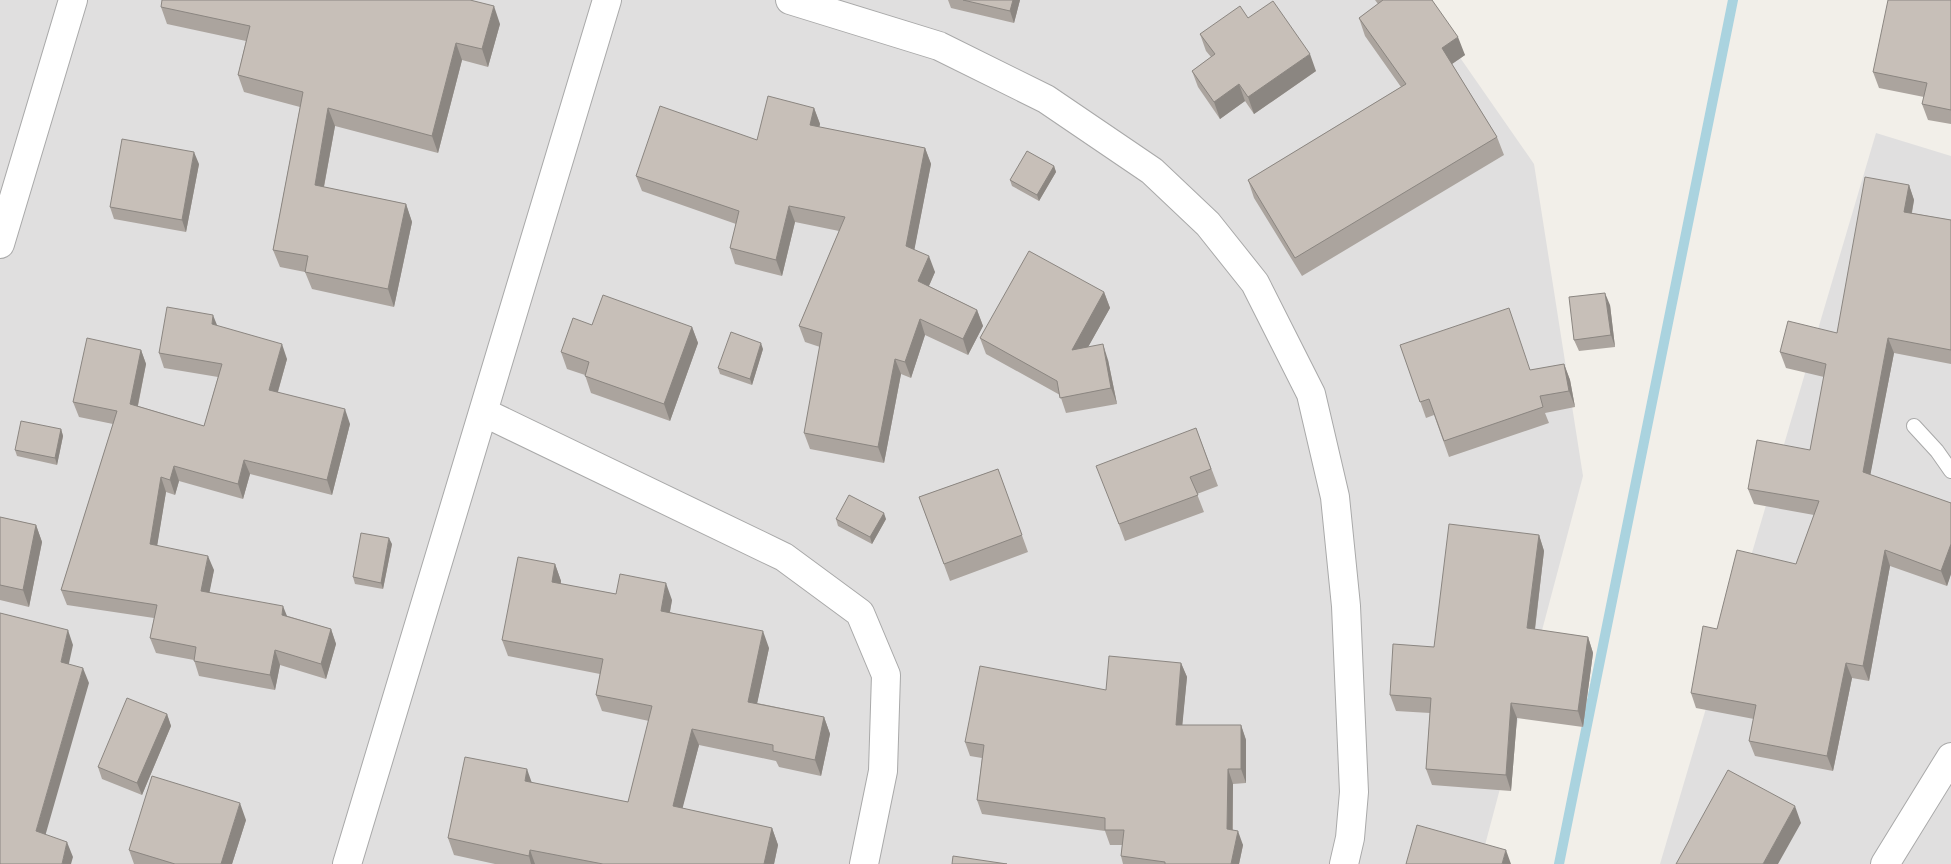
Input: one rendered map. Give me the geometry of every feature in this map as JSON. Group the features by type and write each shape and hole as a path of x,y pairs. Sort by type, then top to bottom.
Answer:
{"street":[{"path":"0,244 74,0"},
{"path":"347,864 607,0"},
{"path":"790,0 939,46 1046,98 1152,171 1208,224 1255,283 1311,394 1335,497 1346,606 1354,792 1350,838 1344,864"},
{"path":"483,412 784,557 860,614 886,675 883,771 864,864"},
{"path":"1885,864 1951,757"}],"lane":[{"path":"1914,426 1937,451 1951,471"}],"shaded area":[{"path":"0,0 1420,0 1534,164 1583,476 1480,864 0,864"},
{"path":"1876,133 1951,156 1951,864 1660,864"}],"building":[{"path":"162,0 470,0 494,6 482,49 456,43 432,136 328,108 315,185 406,204 388,289 305,272 308,256 273,250 303,92 238,75 250,26 161,7"},
{"path":"963,0 1013,0 1010,11"},
{"path":"1383,0 1432,0 1458,37 1442,48 1497,137 1295,258 1248,180 1406,84 1359,18"},
{"path":"1888,0 1951,0 1951,110 1922,104 1927,83 1873,72"},
{"path":"1273,1 1310,54 1248,97 1239,84 1214,102 1192,71 1215,54 1200,34 1240,6 1248,18"},
{"path":"768,96 814,108 810,125 925,148 906,246 929,256 918,281 977,310 963,339 920,319 905,362 895,359 878,447 804,433 822,333 799,326 845,217 789,206 776,260 730,248 739,211 636,176 660,106 757,140"},
{"path":"122,139 194,152 182,220 110,207"},
{"path":"1027,151 1054,166 1037,195 1010,180"},
{"path":"1865,177 1909,185 1904,212 1951,220 1951,350 1888,338 1863,472 1951,503 1951,544 1941,571 1885,550 1863,666 1846,663 1827,756 1749,741 1756,705 1691,693 1703,626 1717,629 1737,550 1796,564 1819,501 1748,489 1757,440 1810,450 1826,364 1780,352 1788,321 1837,333"},
{"path":"1029,251 1104,292 1072,350 1103,344 1111,388 1060,398 1057,381 980,338"},
{"path":"1605,293 1611,335 1574,340 1569,297"},
{"path":"603,295 692,327 664,404 585,376 589,362 561,352 573,318 592,325"},
{"path":"167,307 213,315 212,324 282,344 269,390 345,409 327,480 244,460 238,484 174,466 170,480 161,477 150,544 208,556 201,591 283,606 282,615 331,629 321,664 275,650 270,675 194,661 196,647 150,638 157,605 61,590 117,411 73,402 87,338 141,350 130,404 204,426 222,364 159,353"},
{"path":"1509,308 1530,370 1564,364 1569,391 1540,396 1543,407 1444,441 1429,399 1420,402 1400,345"},
{"path":"731,332 761,343 750,379 718,368"},
{"path":"21,421 61,429 55,458 15,450"},
{"path":"1196,428 1211,469 1190,477 1198,495 1119,524 1096,466"},
{"path":"998,469 1022,535 944,564 919,497"},
{"path":"849,495 884,513 870,537 836,519"},
{"path":"0,517 36,525 23,590 0,585"},
{"path":"1449,524 1539,535 1527,628 1588,637 1578,711 1511,703 1506,775 1426,769 1431,698 1390,695 1393,644 1434,647"},
{"path":"361,533 389,538 381,583 353,577"},
{"path":"518,557 555,564 552,582 616,594 620,574 666,583 661,611 763,631 748,702 824,717 815,760 773,751 773,745 692,729 673,806 772,828 764,864 603,864 530,850 529,856 448,838 465,757 527,769 525,781 628,802 652,706 596,695 603,659 502,640"},
{"path":"0,613 68,630 61,662 83,668 36,831 67,842 62,864 0,864"},
{"path":"1109,656 1181,663 1176,725 1241,725 1241,769 1228,769 1227,829 1238,831 1231,864 1165,864 1165,862 1121,856 1124,830 1105,830 1105,818 977,800 984,745 965,742 980,666 1106,690"},
{"path":"127,698 167,714 137,783 98,767"},
{"path":"1728,770 1795,806 1763,864 1676,864"},
{"path":"152,776 240,803 221,864 175,864 129,850"},
{"path":"1417,825 1506,850 1502,864 1406,864"},
{"path":"953,856 1007,864 952,864"}],"waterway":[{"path":"1559,864 1733,0"}]}
